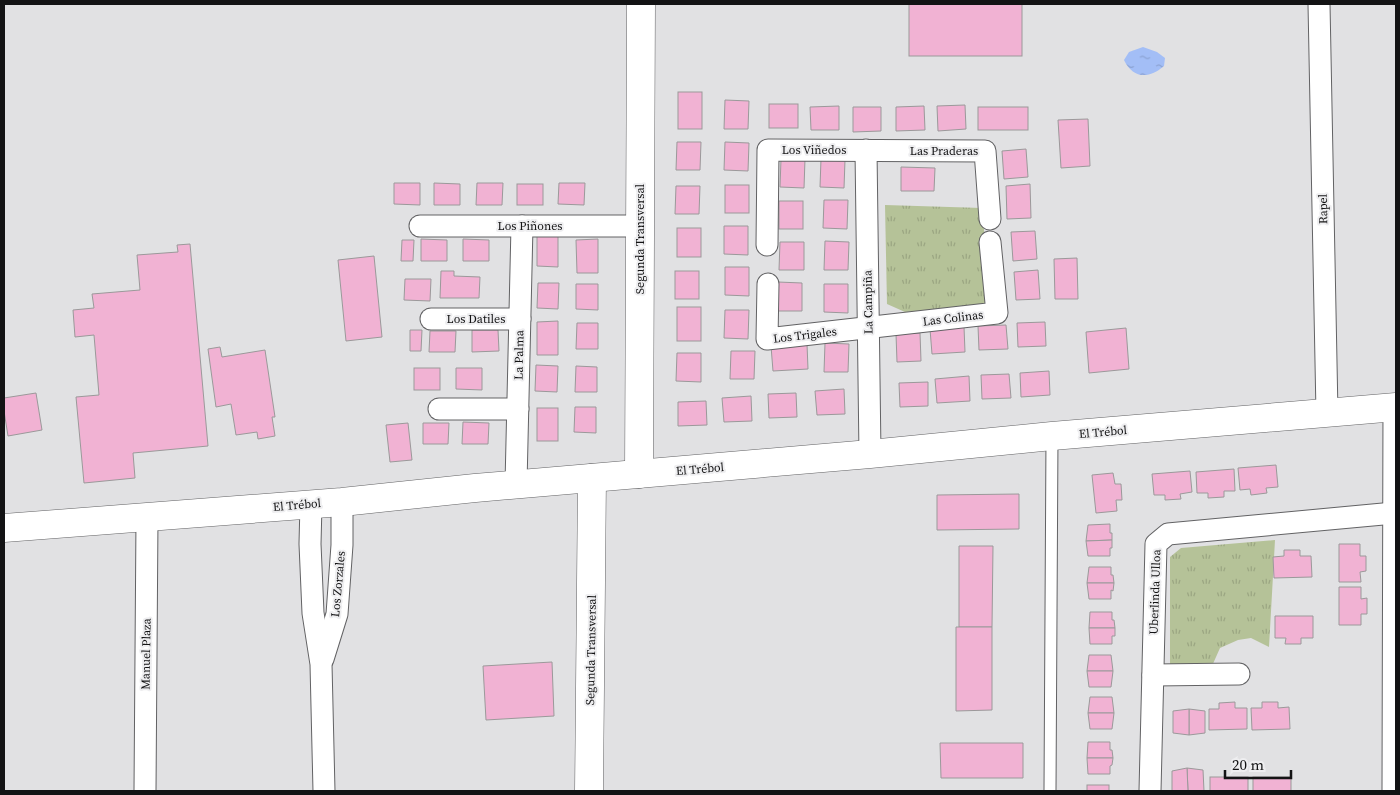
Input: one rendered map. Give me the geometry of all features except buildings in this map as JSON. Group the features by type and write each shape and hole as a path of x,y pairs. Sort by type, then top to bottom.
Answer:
{"main road":[{"name":"Segunda Transversal","path":"639,474 641,4"},
{"name":"El Trébol","path":"4,528 342,502 516,484 1395,407"},
{"name":"Segunda Transversal","path":"589,791 592,478"}],"street":[{"name":"Rapel","path":"1319,4 1327,413"},
{"name":"Los Viñedos","path":"767,245 768,150 866,150"},
{"name":"Las Praderas","path":"866,150 985,151 990,219"},
{"name":"La Campiña","path":"866,150 870,454"},
{"name":"Los Piñones","path":"420,226 640,226"},
{"name":"La Palma","path":"516,484 522,226"},
{"name":"Las Colinas","path":"868,328 997,313 990,242"},
{"name":"Los Trigales","path":"768,284 767,339 868,328"},
{"name":"Los Datiles","path":"431,319 520,319"},
{"path":"1393,791 1395,407"},
{"path":"439,409 518,409"},
{"name":"Los Zorzales","path":"321,664 337,614 342,502"},
{"name":"Uberlinda Ulloa","path":"1150,791 1156,544 1168,534 1395,503"},
{"name":"Los Zorzales","path":"311,504 310,544 313,613 321,664 324,791"},
{"name":"Manuel Plaza","path":"144,791 147,518"},
{"path":"1153,675 1238,674"}],"lane":[{"path":"1050,791 1052,436"}],"green space":[{"path":"885,205 982,208 991,307 905,312 887,304"},
{"path":"1275,540 1269,647 1251,638 1238,640 1220,648 1212,666 1170,664 1170,557 1181,548"}],"water":[{"path":"1143,47 1157,52 1165,58 1164,66 1147,75 1137,74 1132,71 1124,60 1129,52"}]}
